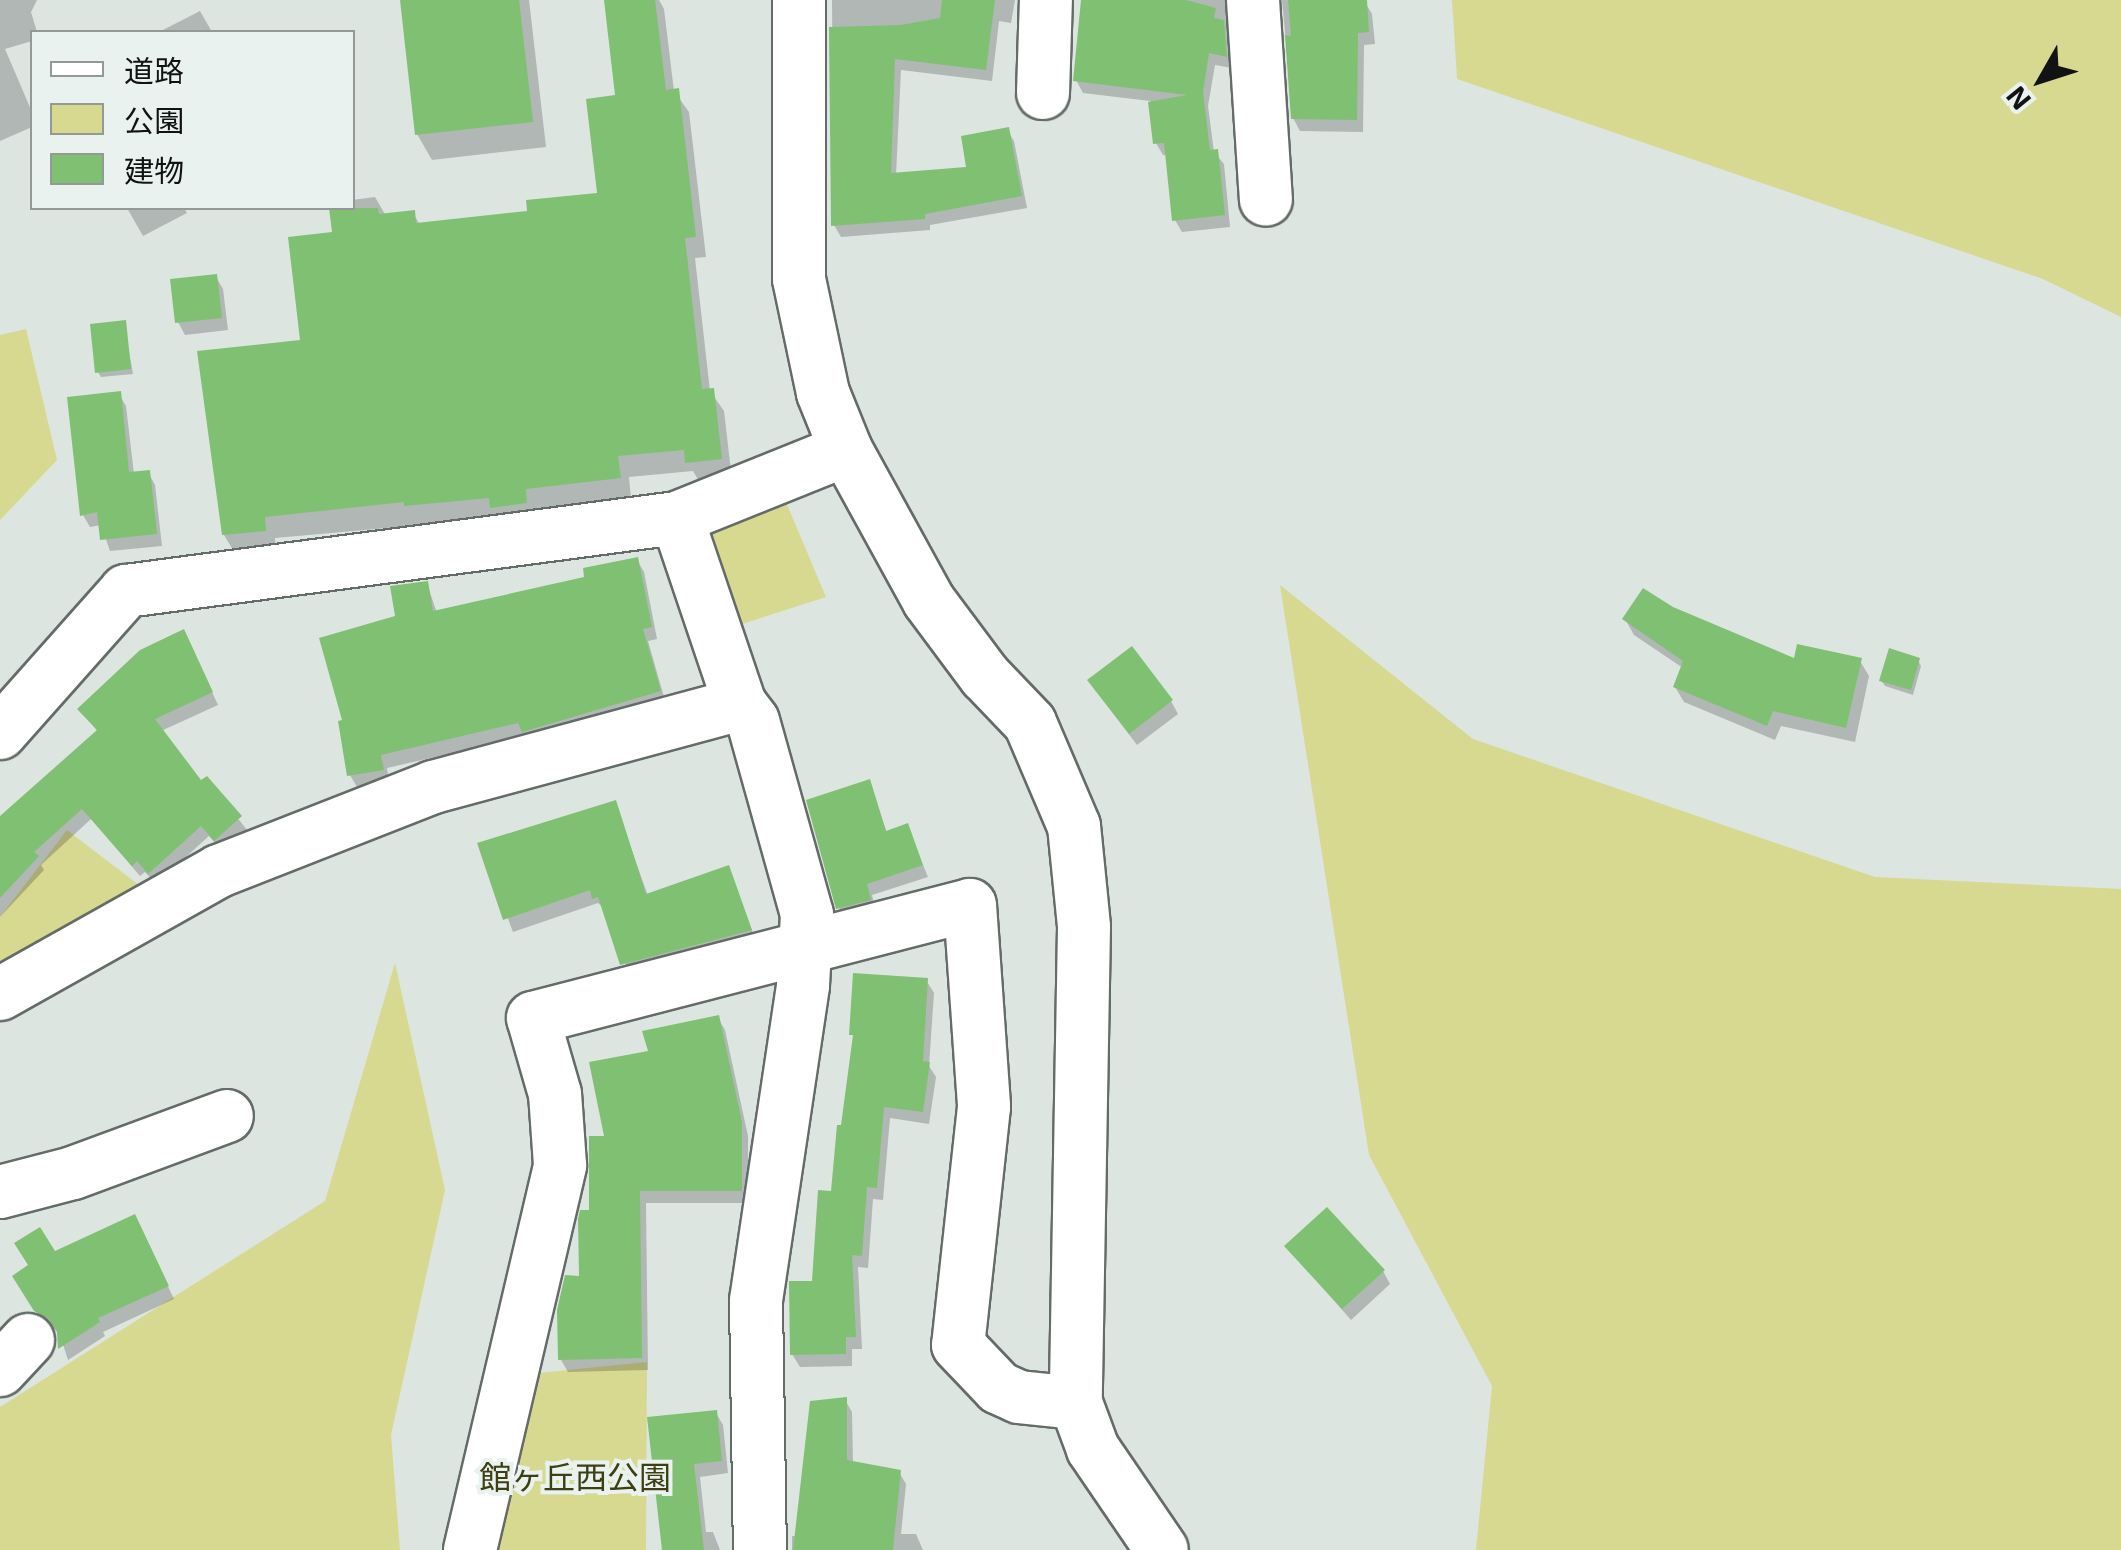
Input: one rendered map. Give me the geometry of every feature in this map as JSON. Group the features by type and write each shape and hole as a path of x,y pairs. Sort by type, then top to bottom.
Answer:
{"street":[{"path":"799,0 799,279 823,392 846,450 930,601 985,676 1030,723 1074,826 1084,927 1076,1402 1092,1450 1162,1550"},
{"path":"1042,94 1046,0"},
{"path":"1252,0 1266,200"},
{"path":"0,733 126,590 677,518 846,450"},
{"path":"677,518 740,704 752,721 807,914 756,1301 760,1550"},
{"path":"0,994 220,870 434,787 740,704"},
{"path":"470,1550 560,1165 555,1094 533,1018 970,906 984,1107 958,1345 999,1388 1018,1397 1076,1402"},
{"path":"0,1192 73,1172 227,1116"}],"green space":[{"path":"1452,0 2121,0 2121,317 2043,279 1457,79"},
{"path":"26,329 57,460 0,520 0,335"},
{"path":"783,495 826,597 736,626 703,525"},
{"path":"1280,585 1473,739 1875,877 2121,889 2121,1550 1476,1550 1492,1386 1369,1155"},
{"path":"67,830 148,892 0,973 0,917"},
{"path":"395,963 445,1190 391,1435 400,1550 0,1550 0,1407 325,1201"},
{"name":"館ヶ丘西公園","path":"647,1362 646,1550 486,1550 528,1374"}],"building":[{"path":"400,0 519,0 533,122 415,135"},
{"path":"604,0 655,0 666,90 679,88 696,237 685,238 702,389 714,388 722,459 685,463 684,450 618,456 621,478 526,489 527,503 490,508 489,498 404,506 404,502 265,517 266,531 222,535 197,351 300,340 288,237 332,232 329,210 378,208 379,214 415,210 416,223 527,211 526,200 597,193 586,99 615,95"},
{"path":"942,0 995,0 986,70 895,59 891,173 966,167 961,136 1009,127 1022,196 925,214 925,219 831,226 829,27 901,25 940,18"},
{"path":"1081,0 1186,0 1216,8 1214,18 1224,20 1227,57 1209,53 1203,92 1210,150 1218,149 1225,215 1172,221 1164,143 1153,144 1148,102 1187,95 1073,81"},
{"path":"1288,0 1367,0 1369,32 1358,33 1357,120 1291,119 1285,35 1291,36"},
{"path":"217,274 222,318 175,323 170,279"},
{"path":"126,320 131,369 95,373 90,324"},
{"path":"121,391 129,472 150,470 157,534 100,540 97,512 80,516 67,397"},
{"path":"638,557 652,627 643,629 661,691 522,732 518,723 381,755 384,770 347,776 338,721 342,720 319,638 395,616 390,586 428,581 433,611 584,577 583,568"},
{"path":"1643,588 1673,607 1794,658 1797,644 1862,658 1846,728 1773,711 1767,726 1673,687 1683,661 1622,619"},
{"path":"184,629 213,692 155,719 201,780 207,776 242,816 214,841 201,826 148,874 137,861 132,866 82,809 34,852 39,856 0,898 0,816 97,730 77,709 140,650"},
{"path":"1132,646 1173,700 1129,734 1087,680"},
{"path":"1889,648 1920,658 1911,690 1879,681"},
{"path":"870,779 886,831 908,823 923,865 867,884 871,900 836,909 806,800"},
{"path":"616,800 646,894 729,865 752,930 620,965 598,897 592,899 590,890 503,920 477,843"},
{"path":"853,973 928,978 923,1061 930,1062 923,1112 884,1107 877,1188 867,1187 862,1256 852,1255 856,1337 846,1337 846,1354 790,1355 789,1281 812,1281 818,1190 831,1191 837,1125 841,1125 853,1035 849,1035"},
{"path":"719,1015 742,1122 742,1191 640,1191 642,1358 558,1360 557,1310 565,1275 579,1276 578,1219 580,1210 589,1210 589,1136 604,1136 589,1062 648,1051 642,1031"},
{"path":"1327,1207 1385,1270 1342,1309 1284,1246"},
{"path":"135,1214 169,1286 98,1318 100,1322 58,1349 57,1332 49,1319 34,1311 12,1276 28,1265 14,1243 40,1227 55,1251"},
{"path":"847,1397 847,1460 901,1470 893,1550 793,1550 810,1401"},
{"path":"717,1410 722,1461 694,1464 704,1550 662,1550 647,1417"}]}
